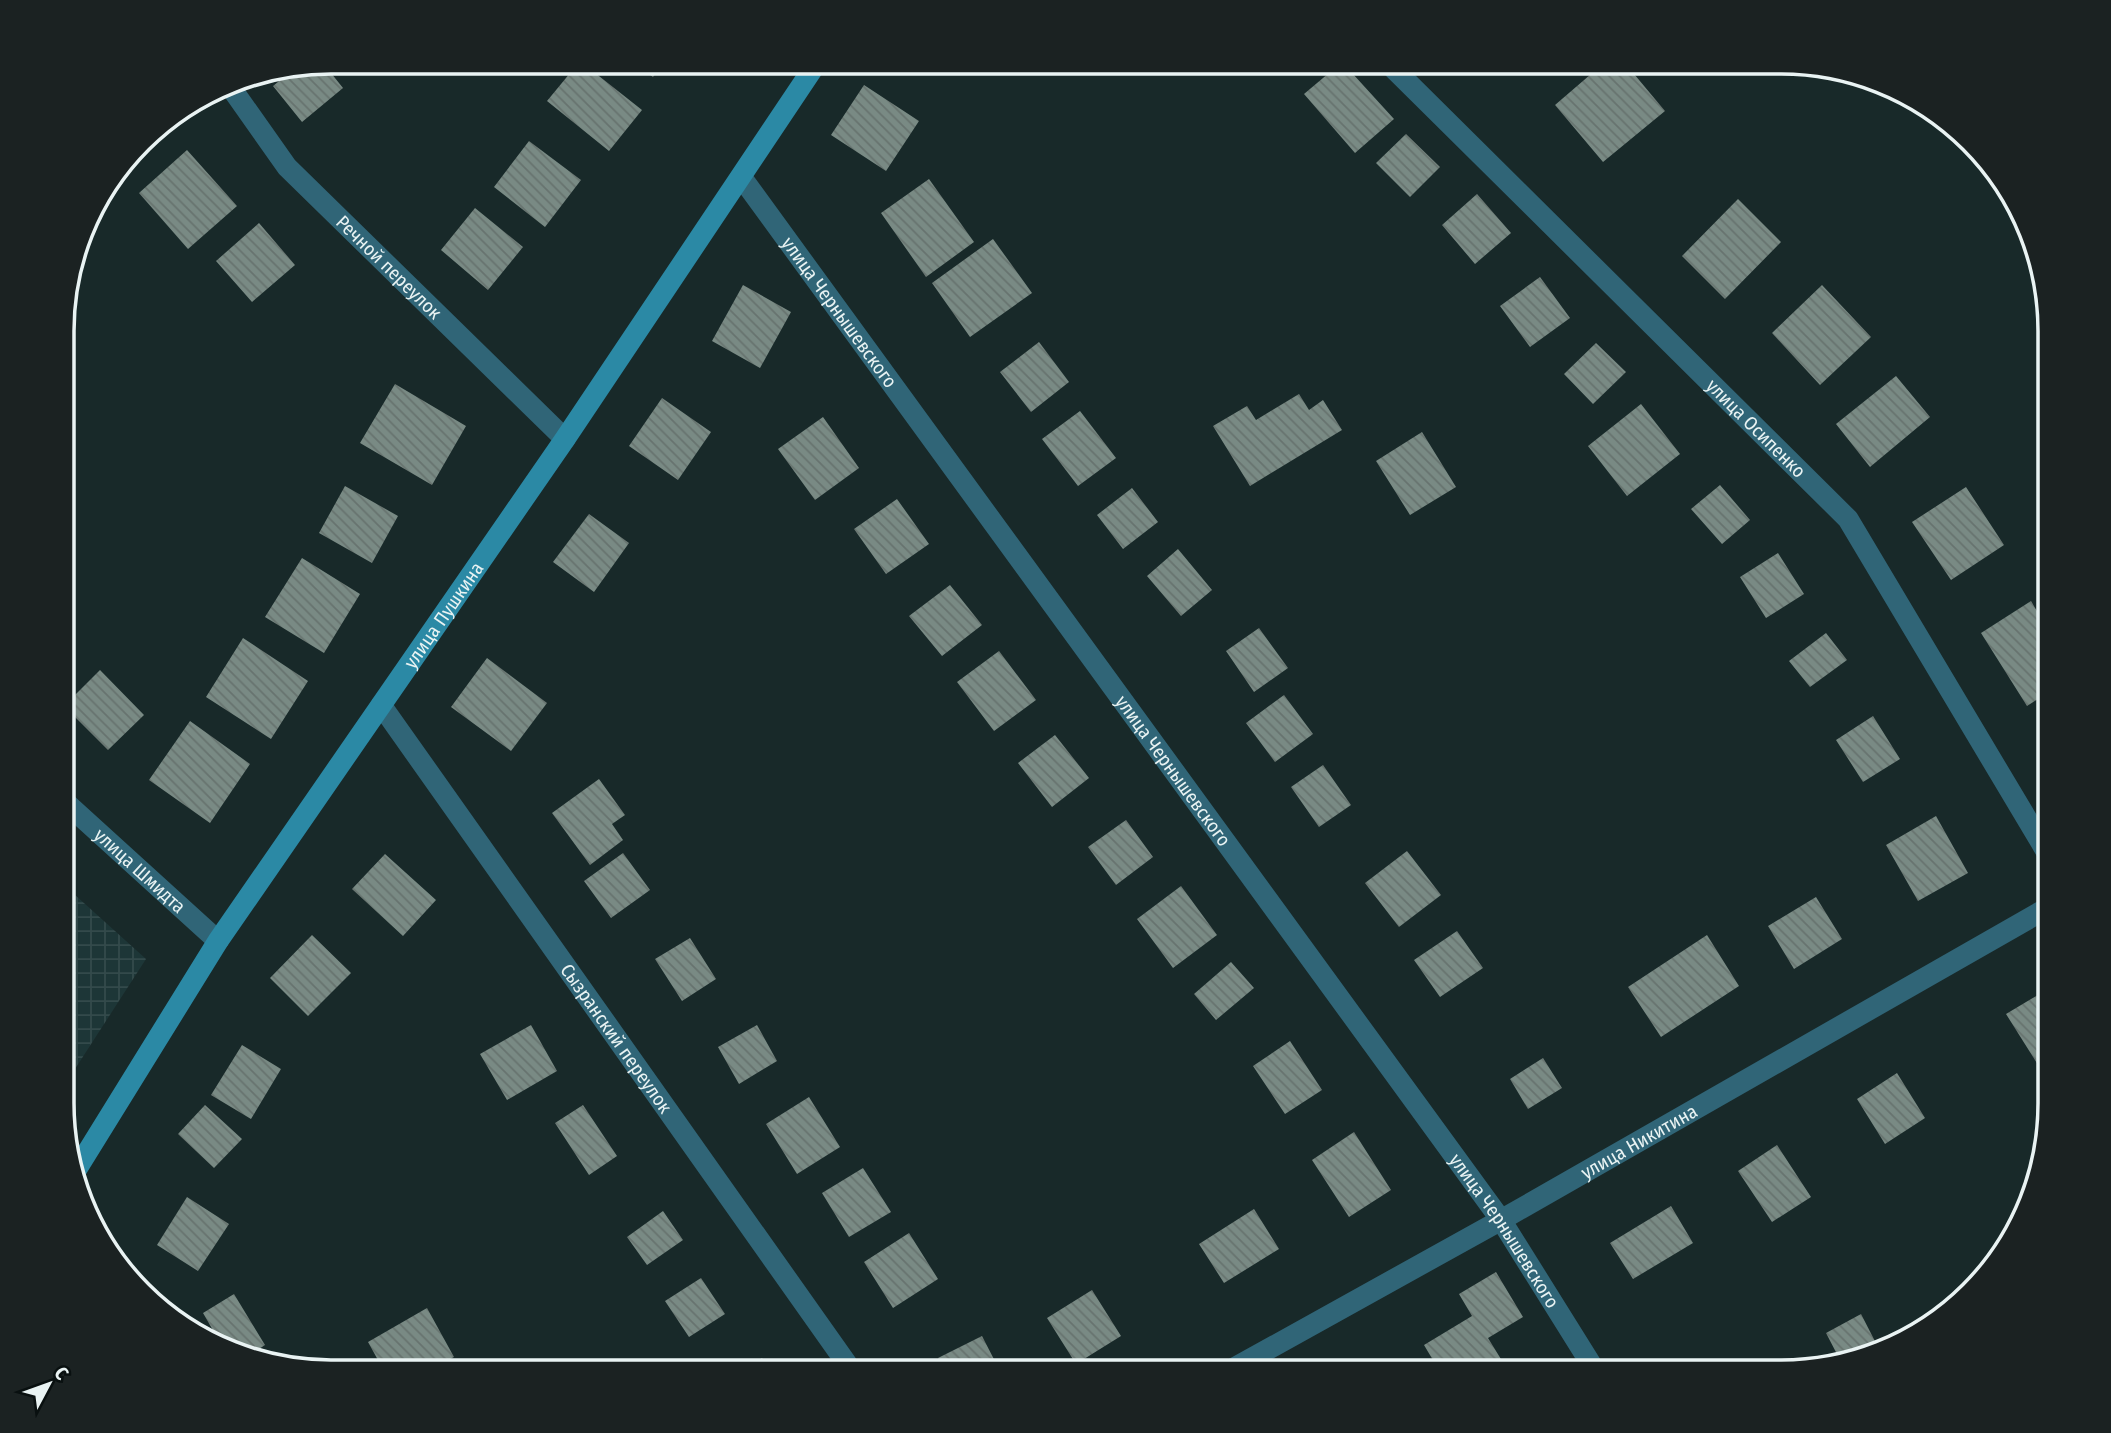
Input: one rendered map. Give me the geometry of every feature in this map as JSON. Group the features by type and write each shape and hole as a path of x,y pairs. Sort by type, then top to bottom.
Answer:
{"main road":[{"name":"улица Пушкина","path":"81,1163 218,941 565,439 810,74"}],"street":[{"name":"улица Осипенко","path":"1399,74 1848,519 2038,838"},
{"name":"Речной переулок","path":"234,92 287,167 565,439"},
{"name":"улица Чернышевского","path":"742,178 1502,1220 1589,1360"},
{"name":"Сызранский переулок","path":"382,705 844,1360"},
{"name":"улица Шмидта","path":"74,810 218,941"},
{"name":"улица Никитина","path":"1247,1360 1502,1220 2038,913"}],"shaded area":[{"path":"74,894 146,959 74,1071"}],"building":[{"path":"332,74 343,88 302,122 273,86 283,78"},
{"path":"569,74 596,74 642,110 609,151 547,101"},
{"path":"1328,74 1353,74 1394,119 1355,153 1304,94"},
{"path":"1591,74 1634,74 1665,111 1603,162 1555,105"},
{"path":"864,85 919,121 886,171 831,135"},
{"path":"1406,134 1440,167 1410,197 1376,163"},
{"path":"529,141 581,180 545,227 494,187"},
{"path":"187,150 237,206 188,249 139,193"},
{"path":"929,179 974,242 926,277 881,213"},
{"path":"1477,194 1511,233 1475,264 1442,225"},
{"path":"1738,199 1781,242 1725,299 1682,256"},
{"path":"475,208 523,247 488,290 441,250"},
{"path":"259,223 295,265 252,302 216,261"},
{"path":"993,239 1032,293 970,337 932,283"},
{"path":"1540,277 1570,318 1530,347 1500,306"},
{"path":"743,285 791,312 760,368 712,341"},
{"path":"1822,285 1871,337 1820,385 1772,333"},
{"path":"1039,342 1069,382 1031,412 1000,372"},
{"path":"1596,343 1626,372 1593,404 1564,374"},
{"path":"1896,376 1930,417 1870,467 1836,424"},
{"path":"395,384 466,426 432,485 360,443"},
{"path":"1299,394 1309,410 1323,400 1342,430 1250,486 1213,426 1247,406 1256,420"},
{"path":"662,398 711,432 678,480 629,446"},
{"path":"1641,404 1680,454 1627,496 1588,446"},
{"path":"1080,411 1116,458 1078,486 1042,439"},
{"path":"823,417 859,468 815,500 778,449"},
{"path":"1422,432 1456,487 1410,515 1376,461"},
{"path":"1720,485 1750,520 1722,544 1691,509"},
{"path":"345,486 398,516 372,563 319,533"},
{"path":"1966,487 2004,545 1951,580 1912,522"},
{"path":"1132,488 1158,522 1123,549 1097,515"},
{"path":"897,499 929,544 886,574 854,529"},
{"path":"589,514 629,543 594,592 553,562"},
{"path":"1178,549 1212,590 1181,616 1147,576"},
{"path":"1778,553 1804,594 1766,618 1740,577"},
{"path":"302,558 360,594 324,653 265,617"},
{"path":"950,585 982,625 942,656 909,616"},
{"path":"2031,601 2038,613 2038,699 2027,706 1981,633"},
{"path":"1259,628 1288,668 1254,692 1226,651"},
{"path":"1826,633 1847,660 1810,687 1789,661"},
{"path":"243,638 308,681 271,739 206,697"},
{"path":"999,651 1036,700 994,731 957,682"},
{"path":"487,658 547,703 511,751 451,707"},
{"path":"100,670 144,715 108,750 74,716 74,696"},
{"path":"1284,695 1313,734 1275,762 1246,723"},
{"path":"1873,716 1900,759 1863,782 1836,740"},
{"path":"190,721 250,764 210,823 149,780"},
{"path":"1055,735 1089,778 1052,807 1018,763"},
{"path":"1323,765 1351,805 1319,827 1291,787"},
{"path":"599,779 625,815 612,824 623,840 590,865 552,813"},
{"path":"1936,816 1968,873 1918,901 1886,845"},
{"path":"1126,820 1153,857 1116,885 1088,847"},
{"path":"1407,851 1441,895 1399,927 1365,883"},
{"path":"623,853 650,890 611,918 584,881"},
{"path":"385,854 436,900 403,936 352,889"},
{"path":"1181,886 1217,935 1173,968 1137,919"},
{"path":"1816,897 1842,939 1794,969 1768,926"},
{"path":"1457,931 1483,968 1440,997 1414,960"},
{"path":"312,935 351,973 308,1016 270,978"},
{"path":"1707,935 1739,986 1661,1037 1628,987"},
{"path":"690,938 716,979 682,1001 655,959"},
{"path":"1231,962 1254,988 1216,1020 1194,994"},
{"path":"2038,995 2038,1065 2006,1014"},
{"path":"531,1025 557,1071 507,1100 480,1054"},
{"path":"757,1025 777,1061 739,1084 718,1047"},
{"path":"1290,1041 1322,1090 1285,1114 1253,1066"},
{"path":"242,1045 281,1069 251,1119 211,1095"},
{"path":"1543,1058 1562,1088 1528,1109 1510,1079"},
{"path":"1897,1073 1925,1118 1885,1144 1857,1099"},
{"path":"809,1097 840,1147 797,1174 766,1124"},
{"path":"205,1105 242,1139 214,1168 178,1134"},
{"path":"583,1105 617,1156 589,1175 555,1123"},
{"path":"1354,1132 1391,1190 1349,1217 1312,1160"},
{"path":"1777,1145 1811,1197 1772,1222 1738,1171"},
{"path":"863,1168 891,1212 849,1237 822,1193"},
{"path":"187,1197 229,1224 198,1271 157,1245"},
{"path":"1671,1206 1693,1243 1633,1279 1610,1243"},
{"path":"1254,1209 1279,1249 1224,1283 1199,1244"},
{"path":"663,1211 683,1240 647,1265 627,1237"},
{"path":"909,1233 938,1279 893,1308 864,1262"},
{"path":"1496,1272 1523,1317 1488,1338 1502,1360 1433,1360 1424,1345 1472,1316 1459,1294"},
{"path":"701,1278 725,1314 689,1337 665,1301"},
{"path":"1092,1290 1121,1336 1082,1360 1073,1360 1047,1318"},
{"path":"234,1294 265,1345 258,1349 217,1333 203,1313"},
{"path":"427,1308 454,1357 448,1360 378,1360 368,1342"},
{"path":"1861,1314 1875,1341 1837,1353 1826,1333"},
{"path":"982,1336 994,1360 939,1360 938,1358"}]}
